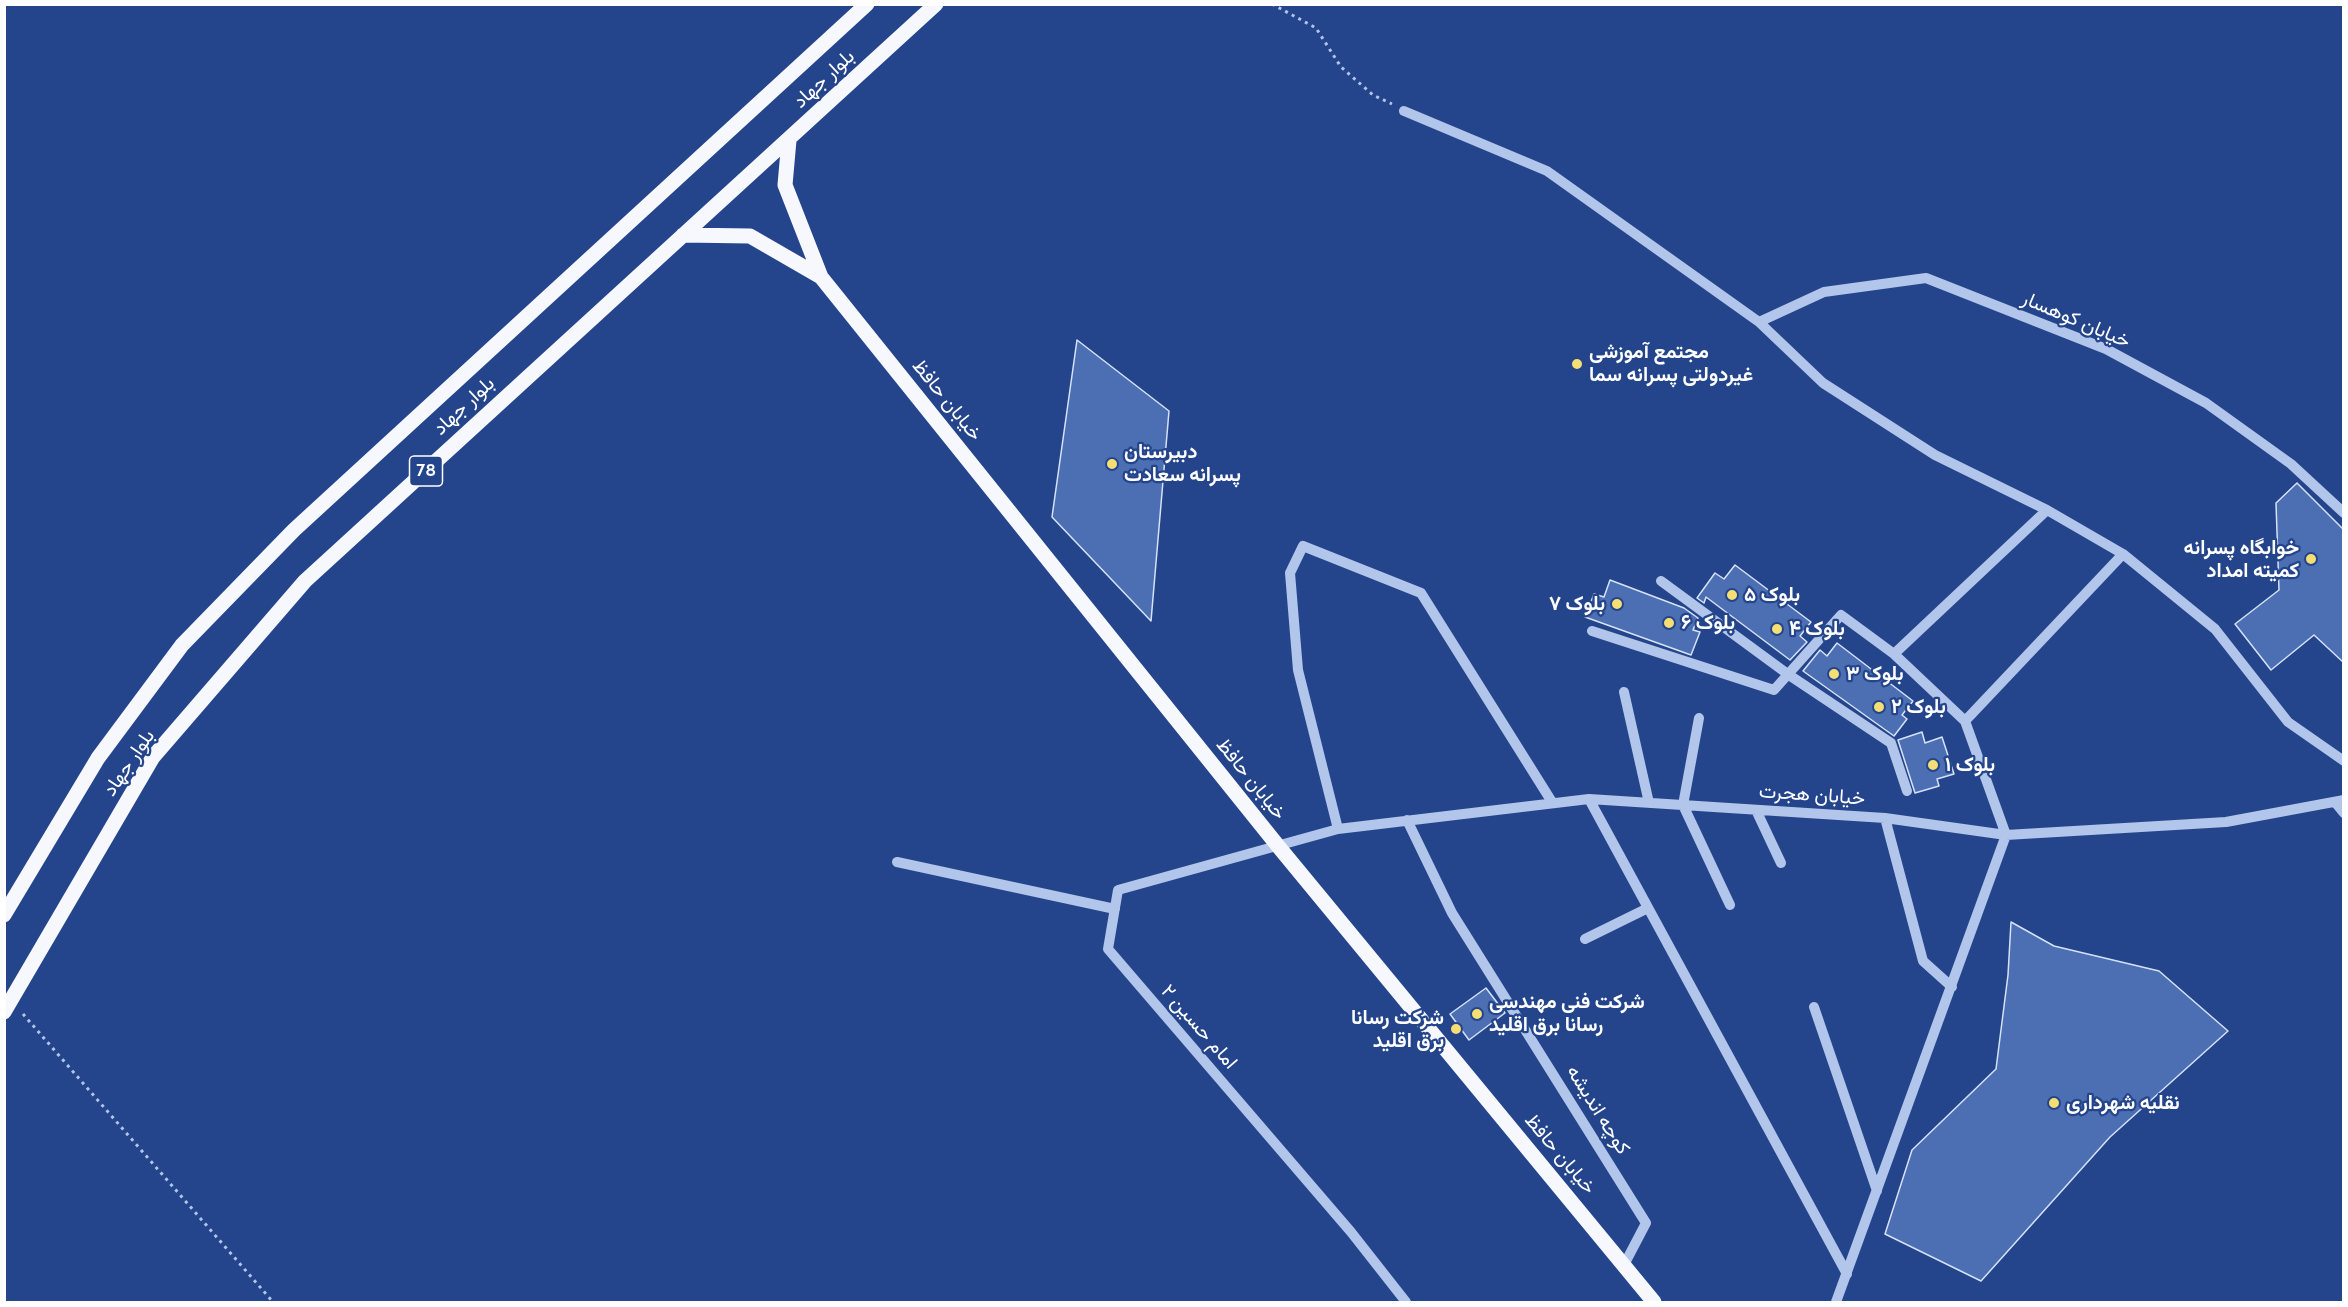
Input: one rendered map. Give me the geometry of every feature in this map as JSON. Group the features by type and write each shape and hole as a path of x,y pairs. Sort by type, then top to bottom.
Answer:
{"main road":[{"name":"بلوار جهاد","path":"4,915 98,758 182,645 294,530 867,4"},
{"name":"بلوار جهاد","path":"8,1006 153,757 306,581 936,4"},
{"path":"789,140 785,185 821,277"},
{"path":"683,235 750,236 821,277"},
{"name":"خیابان حافظ","path":"821,277 1278,846 1654,1302"}],"street":[{"path":"1404,111 1547,171 1759,322 1823,383 1935,455 2047,510 2122,554 2215,629 2288,722 2343,761"},
{"name":"خیابان کوهسار","path":"1759,322 1824,292 1926,278 2106,349 2206,403 2291,464 2343,513"},
{"path":"1894,654 2047,510"},
{"path":"1338,829 1298,670 1290,573 1303,546 1421,594 1552,802"},
{"path":"1965,721 2122,554"},
{"path":"1661,581 1789,675 1891,743 1907,791"},
{"path":"1592,631 1774,690 1841,615 1894,654 1965,721 2006,835 1836,1302"},
{"path":"1624,692 1649,803"},
{"path":"1699,718 1683,805 1730,905"},
{"path":"1589,799 1847,1274"},
{"name":"خیابان هجرت","path":"1278,846 1338,829 1589,799 1885,818 2006,835 2226,822 2339,801"},
{"path":"2339,801 2343,813"},
{"path":"1756,810 1781,863"},
{"path":"1885,818 1923,961 1952,987"},
{"name":"کوچه اندیشه","path":"1407,820 1452,913 1646,1223 1624,1264"},
{"name":"امام حسین ۲","path":"1278,846 1118,890 1108,949 1351,1232 1406,1302"},
{"path":"897,861 1115,909"},
{"path":"1585,939 1648,908"},
{"path":"1814,1006 1877,1191"}],"path":[{"path":"1272,4 1316,28 1341,67 1373,95 1404,111"},
{"path":"8,1006 273,1302"}],"building":[{"name":"دبیرستان پسرانه سعادت","path":"1077,340 1169,411 1151,621 1052,517"},
{"name":"خوابگاه پسرانه کمیته امداد","path":"2297,483 2343,529 2343,662 2314,635 2271,670 2235,624 2279,590 2276,503"},
{"path":"1735,565 1811,622 1800,636 1807,642 1790,660 1706,597 1704,603 1697,598 1715,573 1724,579"},
{"path":"1610,580 1684,608 1698,618 1693,630 1700,632 1691,655 1585,617 1594,594 1604,597"},
{"path":"1837,643 1913,701 1902,715 1907,719 1894,736 1803,671 1820,650 1827,656"},
{"name":"بلوک ۱","path":"1922,732 1925,743 1942,737 1954,774 1937,779 1939,786 1915,793 1898,740"},
{"name":"نقلیه شهرداری","path":"2011,922 2054,946 2159,971 2228,1031 2110,1137 1981,1281 1885,1234 1912,1150 1996,1069 2008,975"},
{"name":"شرکت فنی مهندسی رسانا برق اقلید","path":"1486,988 1505,1013 1469,1040 1450,1014"}],"place":[{"name":"مجتمع آموزشی غیردولتی پسرانه سما","path":"1577,364"},
{"name":"دبیرستان پسرانه سعادت","path":"1112,464"},
{"name":"خوابگاه پسرانه کمیته امداد","path":"2311,559"},
{"name":"بلوک ۵","path":"1732,595"},
{"name":"بلوک ۷","path":"1617,604"},
{"name":"بلوک ۶","path":"1669,623"},
{"name":"بلوک ۴","path":"1777,629"},
{"name":"بلوک ۳","path":"1834,674"},
{"name":"بلوک ۲","path":"1879,707"},
{"name":"بلوک ۱","path":"1933,765"},
{"name":"شرکت فنی مهندسی رسانا برق اقلید","path":"1477,1014"},
{"name":"شرکت رسانا برق اقلید","path":"1456,1029"},
{"name":"نقلیه شهرداری","path":"2054,1103"}]}
